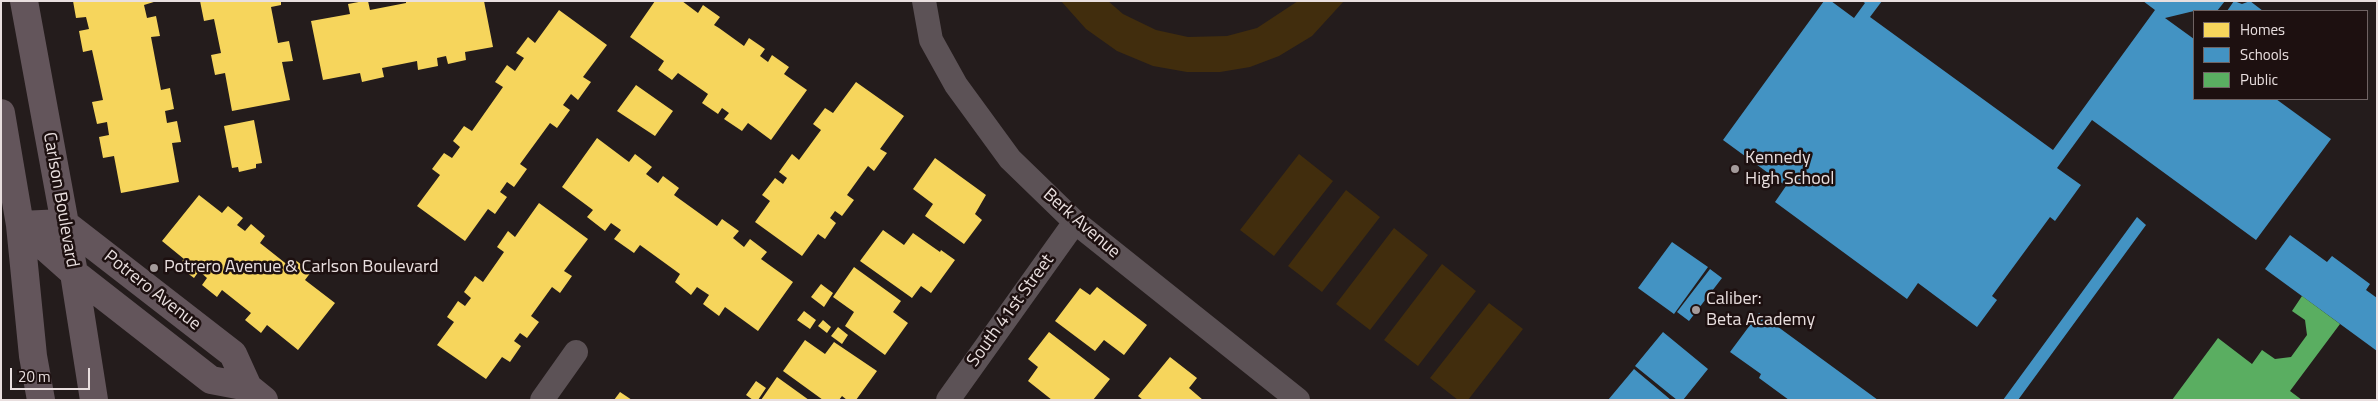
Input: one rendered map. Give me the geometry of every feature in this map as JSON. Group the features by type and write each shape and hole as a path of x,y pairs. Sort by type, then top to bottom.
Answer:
{"main road":[{"name":"Carlson Boulevard","path":"24,1 74,273 94,400"},
{"path":"1,113 20,224 33,356 41,400"},
{"path":"20,224 64,223"},
{"name":"Potrero Avenue","path":"64,223 233,354 256,394"},
{"name":"Potrero Avenue","path":"20,224 74,273 212,380 256,394"}],"street":[{"name":"Berk Avenue","path":"924,1 931,40 956,85 1010,159 1075,222 1298,400"},
{"name":"South 41st Street","path":"948,400 1075,222"},
{"path":"542,400 576,352"}],"shaded area":[{"path":"1061,1 1108,1 1123,14 1156,30 1188,37 1227,36 1257,28 1298,1 1344,1 1312,36 1279,56 1250,67 1220,72 1187,72 1153,66 1117,51 1086,29"},
{"path":"1299,154 1333,181 1274,256 1240,230"},
{"path":"1346,190 1380,217 1322,292 1288,266"},
{"path":"1394,228 1428,255 1370,330 1336,304"},
{"path":"1442,264 1476,291 1418,366 1384,340"},
{"path":"1489,303 1523,329 1468,400 1458,400 1430,378"}],"building: Homes":[{"path":"73,1 157,1 144,5 147,18 156,16 160,36 151,37 161,90 170,88 174,109 165,111 167,123 177,121 181,142 172,143 179,182 121,193 114,156 103,158 99,137 109,135 107,122 97,124 92,102 103,100 92,50 83,52 79,31 89,29 86,17 76,18"},
{"path":"200,1 281,1 281,5 271,7 278,43 289,41 293,61 282,62 290,100 232,111 225,73 215,75 211,55 221,53 214,19 204,21"},
{"path":"368,1 370,10 406,3 406,1 484,1 493,47 465,52 466,60 448,64 446,56 437,58 438,66 418,70 417,61 382,68 384,77 362,82 360,73 323,80 311,21 350,14 348,4"},
{"path":"655,1 682,1 698,13 703,5 720,17 714,25 744,46 749,38 765,49 760,56 768,62 772,55 789,67 784,74 807,90 771,140 748,123 742,131 724,119 729,113 722,108 718,114 702,103 708,94 678,73 672,80 658,70 664,61 630,37"},
{"path":"559,10 607,45 583,77 591,82 578,100 571,94 563,105 570,110 557,128 550,123 520,164 527,169 514,187 507,182 500,192 507,197 495,214 488,209 465,241 417,206 440,175 432,169 444,153 452,158 460,147 453,141 464,126 472,131 503,87 495,82 507,65 515,71 524,58 516,53 528,37 535,43"},
{"path":"856,82 904,116 880,149 887,153 874,171 868,166 847,195 854,200 842,216 835,211 830,218 836,223 825,239 818,234 802,256 755,222 770,201 762,195 775,178 783,184 787,178 779,172 792,154 799,160 821,130 813,124 825,108 833,113"},
{"path":"636,85 673,111 655,136 617,111"},
{"path":"254,120 262,163 256,164 256,168 239,172 238,167 232,168 224,126"},
{"path":"597,138 629,162 635,154 652,167 646,174 658,183 663,176 679,188 674,195 717,226 722,219 739,231 733,238 744,247 750,239 767,252 761,259 793,282 758,331 725,307 719,316 703,304 709,295 697,287 691,295 675,282 680,274 640,245 634,253 614,239 621,230 611,223 605,231 587,217 593,210 562,187"},
{"path":"935,158 986,195 975,214 982,220 964,244 925,216 933,204 913,189"},
{"path":"199,195 222,213 228,206 243,218 237,225 245,231 251,224 265,236 260,243 289,266 294,259 311,272 305,280 335,303 298,350 267,325 261,333 245,320 251,313 222,290 217,297 202,285 207,278 199,271 194,278 178,266 184,259 162,241"},
{"path":"539,203 588,239 564,271 572,276 560,293 552,287 531,316 539,322 527,338 520,333 514,341 521,346 510,362 502,357 486,379 437,345 454,322 447,317 458,301 465,306 471,298 464,292 475,276 483,282 504,252 497,247 508,231 515,237"},
{"path":"883,230 904,245 913,233 955,260 931,293 921,286 912,298 860,261"},
{"path":"854,267 901,301 893,312 908,323 885,355 845,326 854,312 833,297"},
{"path":"821,284 833,293 824,307 811,297"},
{"path":"1097,287 1147,325 1124,355 1104,340 1095,351 1055,321 1080,288 1090,295"},
{"path":"804,311 816,320 810,329 797,320"},
{"path":"823,320 831,327 827,333 818,326"},
{"path":"838,327 848,335 842,344 831,336"},
{"path":"1049,332 1110,379 1093,400 1052,400 1028,381 1038,367 1028,359"},
{"path":"805,340 825,354 834,342 877,371 856,400 847,400 842,396 839,400 823,400 783,371"},
{"path":"1170,357 1197,378 1189,388 1203,400 1143,400 1138,396"},
{"path":"777,377 809,400 761,400"},
{"path":"756,381 766,388 758,400 753,400 746,395"},
{"path":"620,392 632,400 614,400"}],"building: Schools":[{"path":"1824,1 1831,1 1854,18 1865,3 1862,1 1882,1 1870,17 2053,150 2155,10 2143,1 2225,1 2218,10 2193,10 2165,18 2193,38 2193,100 2277,100 2331,139 2256,240 2092,120 2057,168 2081,185 2055,221 2050,217 1992,296 1997,300 1977,327 1918,283 1907,299 1775,202 1786,186 1723,140"},
{"path":"2234,1 2242,4 2250,1 2262,10 2228,10"},
{"path":"2137,217 2146,225 2018,400 2003,400"},
{"path":"2290,235 2327,262 2332,256 2370,284 2366,290 2377,298 2377,351 2265,269"},
{"path":"1672,242 1708,267 1674,314 1638,288"},
{"path":"1710,269 1722,278 1689,321 1677,312"},
{"path":"1759,313 1878,400 1789,400 1759,378 1761,374 1730,352"},
{"path":"1663,332 1708,369 1683,400 1677,400 1635,366"},
{"path":"1634,369 1671,400 1608,400"}],"building: Public":[{"path":"2302,296 2340,324 2290,391 2302,400 2172,400 2218,338 2252,364 2262,350 2275,359 2291,357 2307,335 2305,320 2292,311"}],"place":[{"name":"Kennedy High School","path":"1735,169"},
{"name":"Potrero Avenue & Carlson Boulevard","path":"154,268"},
{"name":"Caliber: Beta Academy","path":"1696,310"}]}
